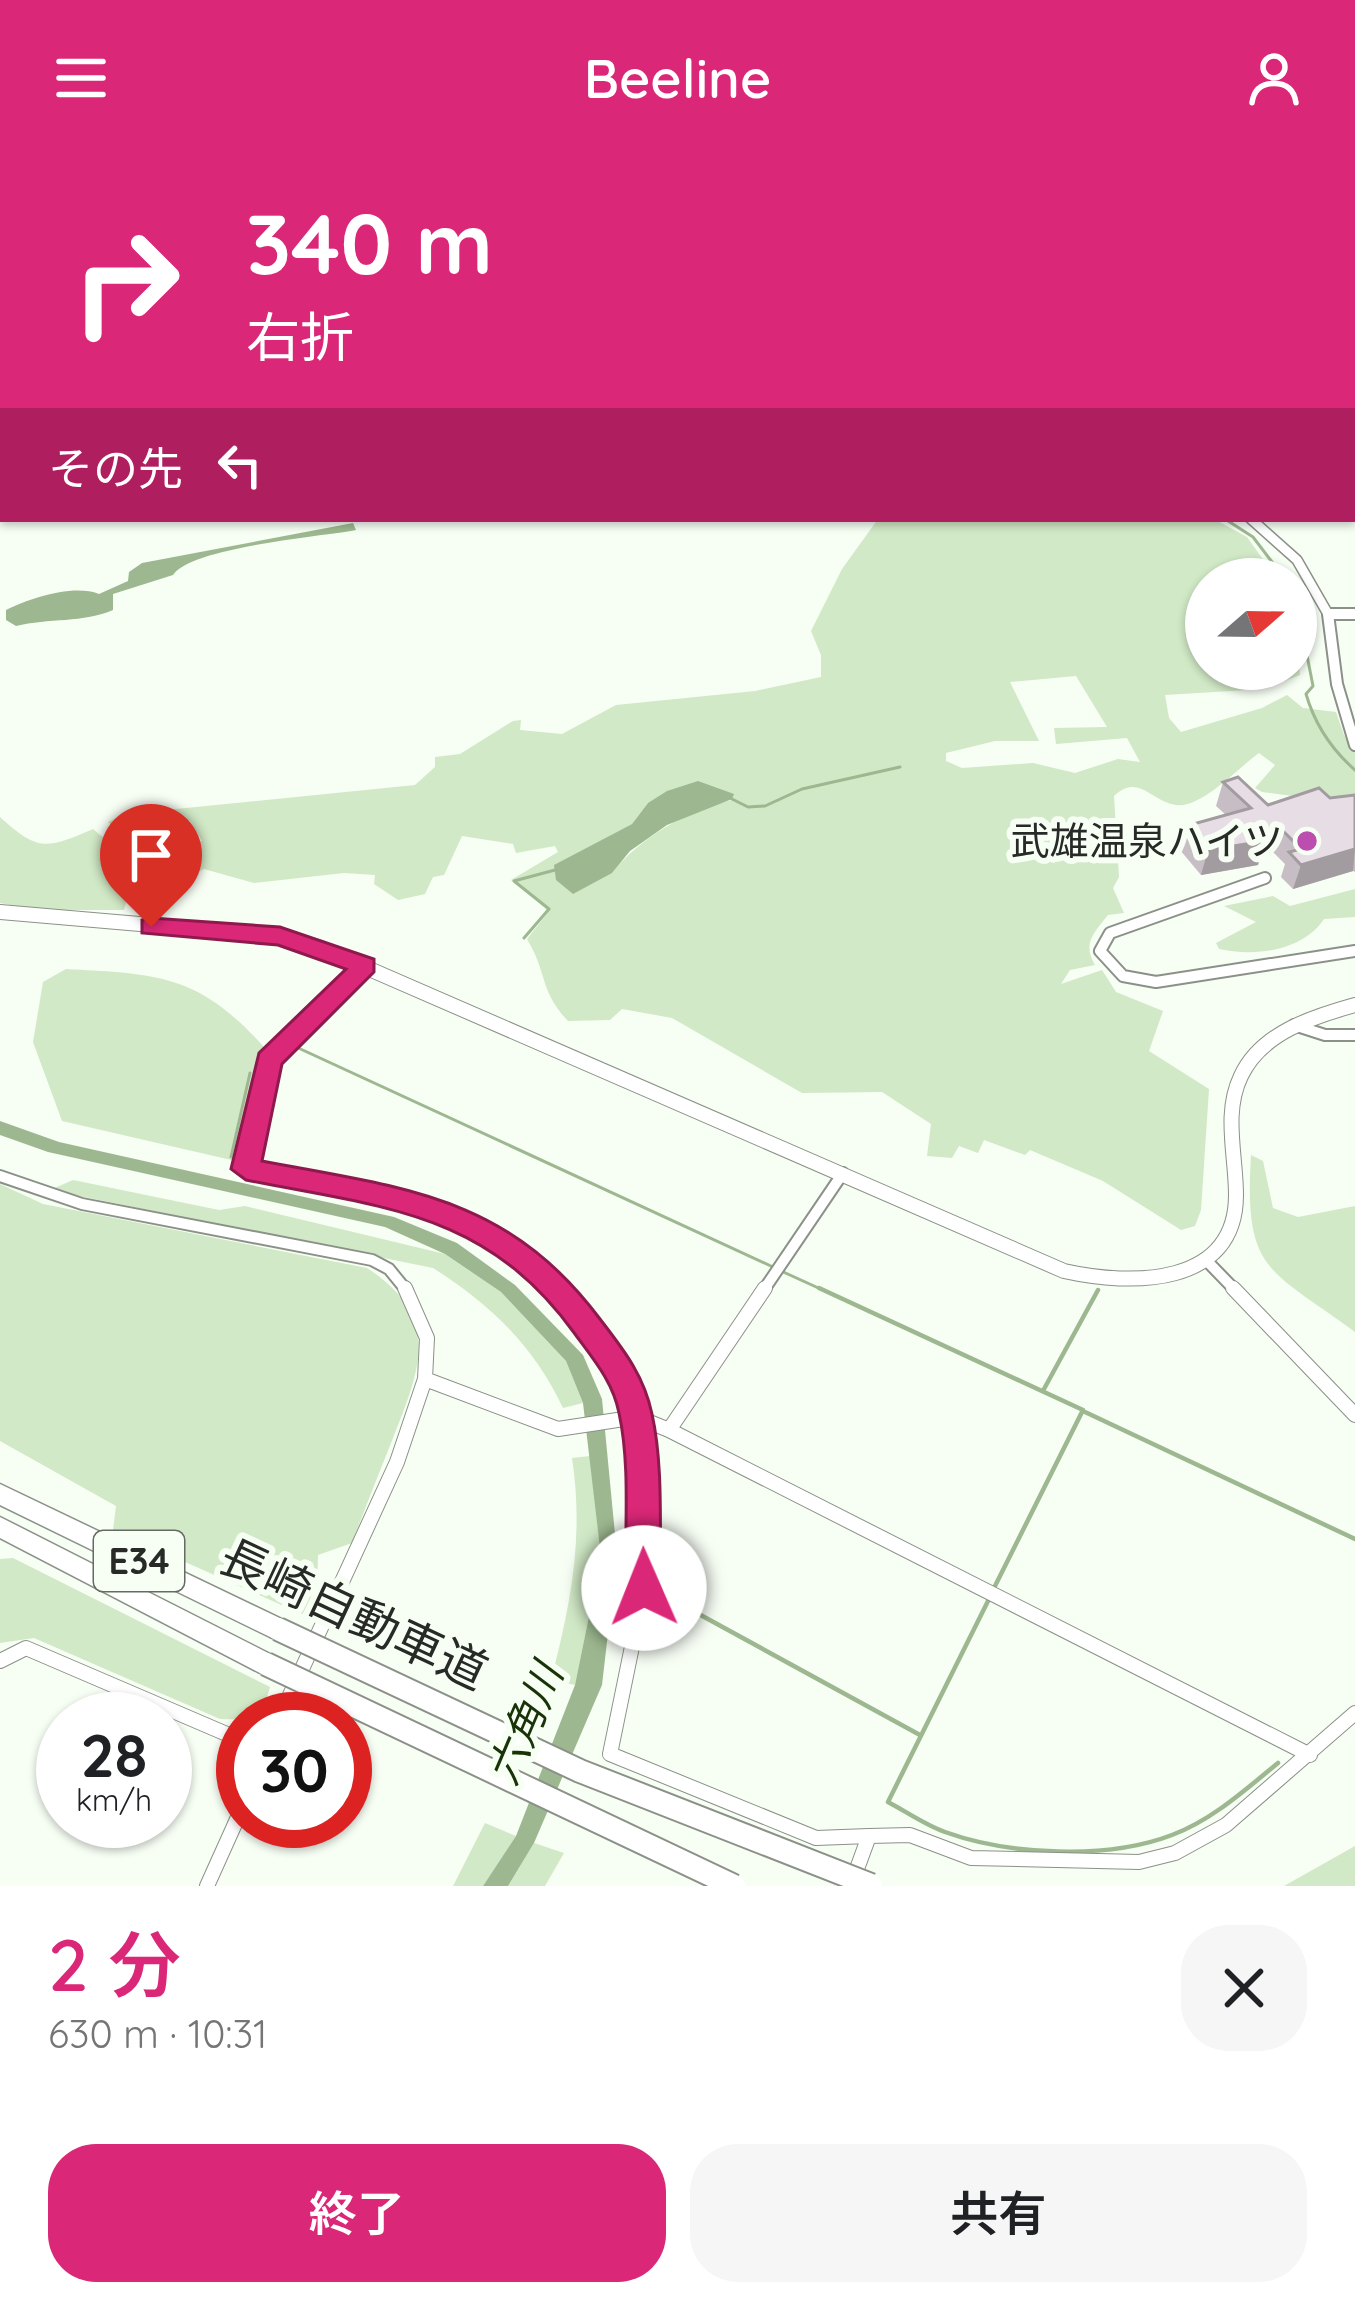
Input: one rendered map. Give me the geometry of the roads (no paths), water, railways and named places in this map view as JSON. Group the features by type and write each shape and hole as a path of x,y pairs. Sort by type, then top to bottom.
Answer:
{"highway":[{"name":"長崎自動車道","path":"0,1494 580,1771 873,1885"},
{"name":"長崎自動車道","path":"0,1527 266,1664 734,1886"}],"street":[{"path":"1256,522 1283,538 1302,559 1328,614 1336,684 1355,745"},
{"path":"1328,614 1355,614"},
{"path":"1265,878 1110,933 1102,942 1104,961 1126,979 1156,982 1355,951"},
{"path":"0,912 280,936 365,965 1091,1279 1153,1281 1205,1258 1228,1237 1235,1212 1233,1094 1247,1065 1276,1033 1355,1005"},
{"path":"365,965 268,1060 246,1169 416,1202 497,1236 553,1280 616,1362 637,1417 644,1588 610,1754 816,1838 910,1835 971,1858 1139,1862 1175,1853 1226,1825 1355,1713"},
{"path":"1293,1024 1325,1035 1355,1035"},
{"path":"669,1430 843,1173"},
{"path":"0,1176 82,1204 372,1260 389,1269 414,1300 427,1338 425,1379 398,1462 292,1692"},
{"path":"1205,1258 1355,1415"},
{"path":"425,1379 558,1430 637,1417 669,1430 1310,1755"},
{"path":"0,1661 26,1648 216,1730"},
{"path":"851,1886 869,1836"},
{"path":"207,1886 224,1848"}],"waterway":[{"path":"1230,522 1253,537 1269,558"},
{"path":"1310,690 1306,694 1325,736 1355,770"},
{"path":"732,799 748,807 765,806 802,789 900,767"},
{"path":"524,938 549,909 514,881 555,870"},
{"path":"294,1046 773,1267"},
{"path":"231,1157 250,1073"},
{"path":"781,1271 825,1291"},
{"path":"819,1288 1083,1410 994,1588"},
{"path":"1044,1389 1098,1290"},
{"path":"1085,1412 1355,1539"},
{"path":"664,1595 920,1735"},
{"path":"990,1597 888,1802 970,1840 1028,1850 1088,1851 1172,1835 1228,1804 1278,1763"}],"place":[{"name":"武雄温泉ハイツ","path":"1307,841"}],"water label":[{"name":"六角川","path":"525,1724"}]}
